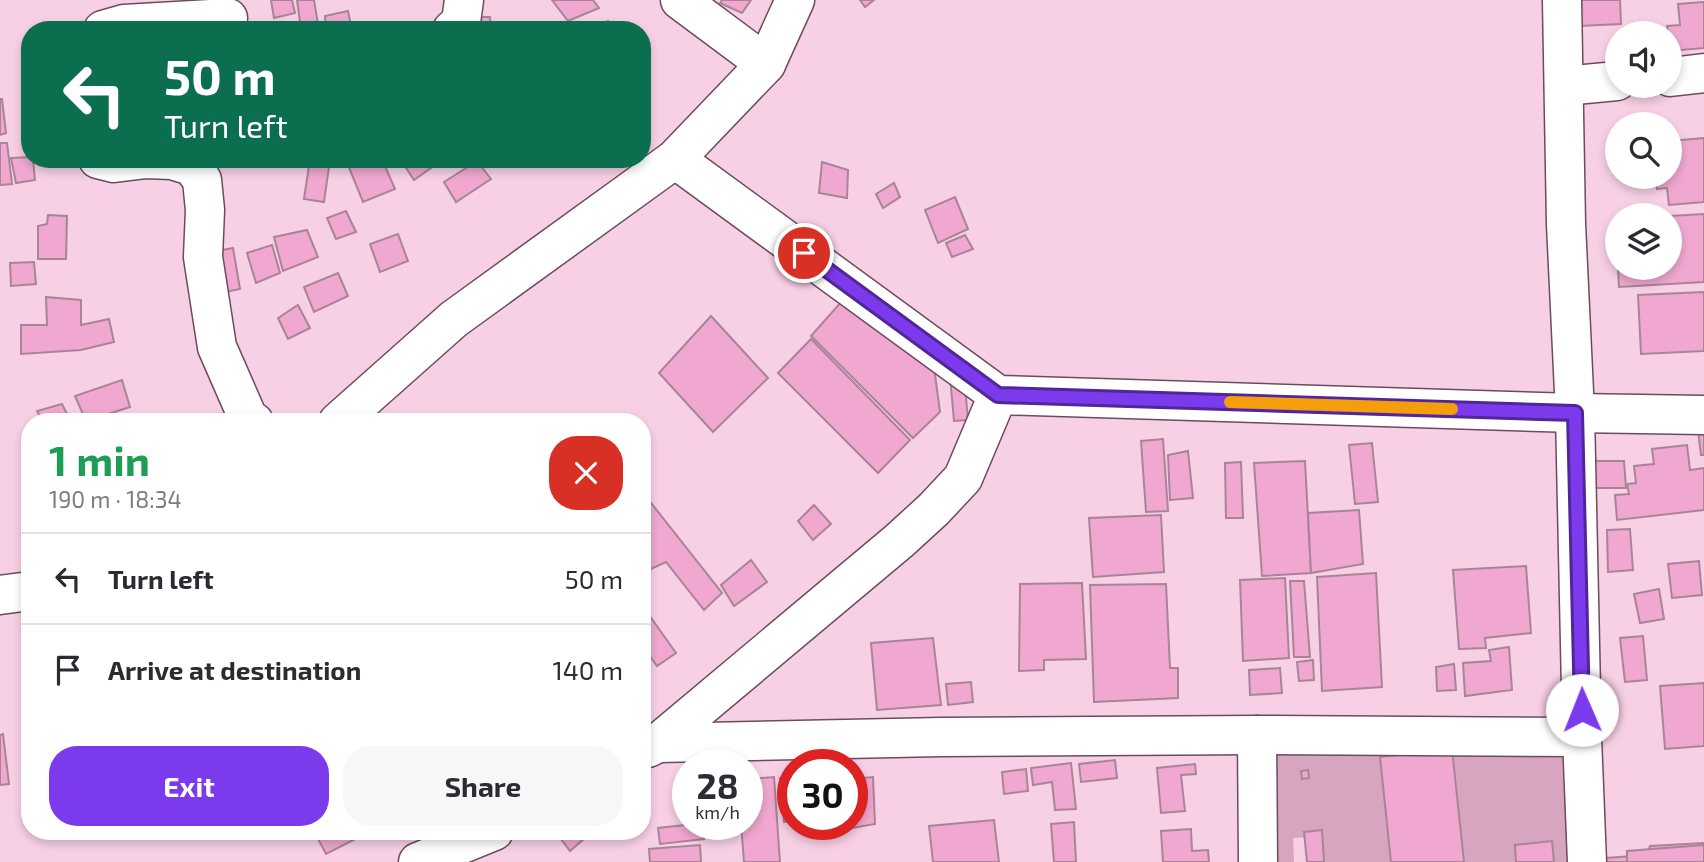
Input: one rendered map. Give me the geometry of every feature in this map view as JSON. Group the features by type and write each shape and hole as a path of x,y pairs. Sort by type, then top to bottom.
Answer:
{"street":[{"path":"461,21 464,0"},
{"path":"680,0 766,64"},
{"path":"348,413 454,319 675,159 766,64 795,0"},
{"path":"1562,0 1566,224 1575,413 1587,862"},
{"path":"164,21 231,16"},
{"path":"1682,76 1704,74"},
{"path":"1563,86 1605,82"},
{"path":"675,159 998,395 1704,415"},
{"path":"193,168 202,180 205,211 203,257 217,346 246,413"},
{"path":"651,746 934,509 963,478 998,395"},
{"path":"0,595 21,592"},
{"path":"1257,735 1258,862"},
{"path":"651,747 941,737 1582,737"},
{"path":"418,862 473,840"},
{"path":"497,840 501,862"}],"shaded area":[{"path":"1264,742 1573,745 1578,862 1325,862 1317,837 1293,838 1294,862 1266,862"}],"building":[{"path":"271,0 292,0 295,13 274,18"},
{"path":"297,0 314,0 318,21 300,21"},
{"path":"552,0 593,0 599,8 568,21"},
{"path":"722,0 751,0 742,13 720,3"},
{"path":"860,0 874,0 865,7"},
{"path":"1579,0 1620,0 1621,21 1580,26"},
{"path":"1704,2 1704,48 1682,50 1682,21 1680,21 1678,4"},
{"path":"348,11 350,21 325,21 325,16"},
{"path":"465,17 490,17 490,21 465,21"},
{"path":"0,99 6,133 0,135"},
{"path":"1704,138 1704,202 1669,203 1667,189 1682,189 1682,140"},
{"path":"0,143 7,143 12,184 0,185"},
{"path":"21,157 21,168 34,168 35,180 16,183 11,158"},
{"path":"822,162 848,170 847,198 819,193"},
{"path":"309,168 329,168 324,202 304,199"},
{"path":"349,168 386,168 395,189 363,202"},
{"path":"406,168 431,168 414,180"},
{"path":"466,168 482,168 491,179 456,202 444,182"},
{"path":"894,183 900,197 883,208 876,194"},
{"path":"955,197 968,229 938,243 925,210"},
{"path":"346,211 356,232 336,239 327,218"},
{"path":"1704,214 1704,282 1619,287 1619,280 1682,280 1682,215"},
{"path":"48,215 67,216 66,259 38,259 38,226 47,224"},
{"path":"307,230 318,257 283,271 274,237"},
{"path":"398,234 408,261 380,272 370,244"},
{"path":"965,235 973,249 952,257 946,243"},
{"path":"272,245 280,273 256,283 247,253"},
{"path":"233,248 240,289 225,292 217,251"},
{"path":"34,262 36,284 11,286 10,263"},
{"path":"338,273 348,296 314,312 304,287"},
{"path":"1704,292 1704,351 1641,354 1638,295"},
{"path":"46,297 81,300 81,325 109,319 114,342 81,350 21,354 21,325 47,325"},
{"path":"842,301 934,367 940,412 913,438 811,336"},
{"path":"298,305 310,328 288,339 278,318"},
{"path":"711,316 768,378 713,432 659,373"},
{"path":"811,339 910,440 878,473 778,373"},
{"path":"964,375 968,420 954,421 950,376"},
{"path":"122,380 130,407 111,413 82,413 75,396"},
{"path":"62,404 66,413 38,413 37,411"},
{"path":"1704,421 1704,455 1701,455 1697,422"},
{"path":"1163,439 1168,511 1146,512 1141,441"},
{"path":"1372,443 1378,502 1355,504 1349,445"},
{"path":"1687,445 1690,470 1704,468 1704,510 1617,520 1615,495 1629,494 1627,484 1636,483 1634,466 1654,464 1652,449"},
{"path":"1188,451 1193,498 1170,500 1168,455"},
{"path":"1305,461 1311,573 1262,576 1254,463"},
{"path":"1593,461 1624,461 1626,488 1592,488"},
{"path":"1241,462 1243,518 1226,518 1225,463"},
{"path":"651,503 722,593 704,610 666,562 651,569"},
{"path":"814,505 831,524 813,540 798,521"},
{"path":"1359,510 1363,564 1311,573 1308,513"},
{"path":"1161,515 1164,572 1093,577 1089,518"},
{"path":"1630,529 1633,570 1608,572 1607,530"},
{"path":"751,560 767,582 734,606 721,585"},
{"path":"1699,561 1702,595 1672,598 1668,564"},
{"path":"1526,566 1531,633 1485,638 1486,648 1459,649 1453,570"},
{"path":"1376,573 1382,687 1322,691 1317,577"},
{"path":"1285,578 1289,658 1243,661 1240,580"},
{"path":"1290,581 1304,581 1310,657 1294,657"},
{"path":"1082,583 1086,659 1044,660 1044,670 1019,671 1020,584"},
{"path":"1166,584 1170,668 1178,668 1178,698 1094,702 1090,585"},
{"path":"1659,589 1664,619 1640,623 1634,594"},
{"path":"651,618 676,653 657,666 651,658"},
{"path":"1643,636 1647,680 1625,682 1620,638"},
{"path":"933,638 941,705 877,710 871,643"},
{"path":"1509,647 1512,690 1465,696 1463,663 1491,661 1489,650"},
{"path":"1313,660 1314,680 1299,681 1297,662"},
{"path":"1454,664 1456,690 1437,691 1436,667"},
{"path":"1280,668 1282,693 1250,695 1249,670"},
{"path":"971,682 973,702 948,705 946,684"},
{"path":"1704,683 1704,746 1665,749 1660,686"},
{"path":"3,734 9,784 0,785 0,735"},
{"path":"1452,749 1464,862 1391,862 1380,757"},
{"path":"1115,760 1117,778 1081,782 1079,764"},
{"path":"1071,763 1076,809 1055,810 1052,782 1033,785 1031,768"},
{"path":"1195,764 1196,774 1181,775 1185,811 1161,813 1157,768"},
{"path":"1026,769 1028,791 1004,794 1002,772"},
{"path":"1308,770 1309,778 1302,779 1301,771"},
{"path":"774,777 780,862 744,862 742,840 763,840 763,778"},
{"path":"868,777 873,777 875,824 868,825"},
{"path":"994,820 999,862 933,862 929,826"},
{"path":"1074,822 1076,862 1054,862 1051,824"},
{"path":"672,826 672,840 695,840 660,844 658,828"},
{"path":"1191,829 1192,851 1208,850 1209,862 1163,862 1161,831"},
{"path":"1322,830 1324,862 1307,862 1304,832"},
{"path":"319,840 353,840 326,854"},
{"path":"562,840 583,840 570,851"},
{"path":"1552,841 1554,862 1516,862 1515,845"},
{"path":"1704,843 1704,862 1606,862 1606,858 1647,855 1650,846"},
{"path":"700,845 701,862 650,862 649,849"},
{"path":"1704,845 1704,862 1627,862 1627,851"}],"slow traffic":[{"path":"1230,402 1452,409"}],"route":[{"path":"804,253 998,395 1575,413 1582,710"}]}
